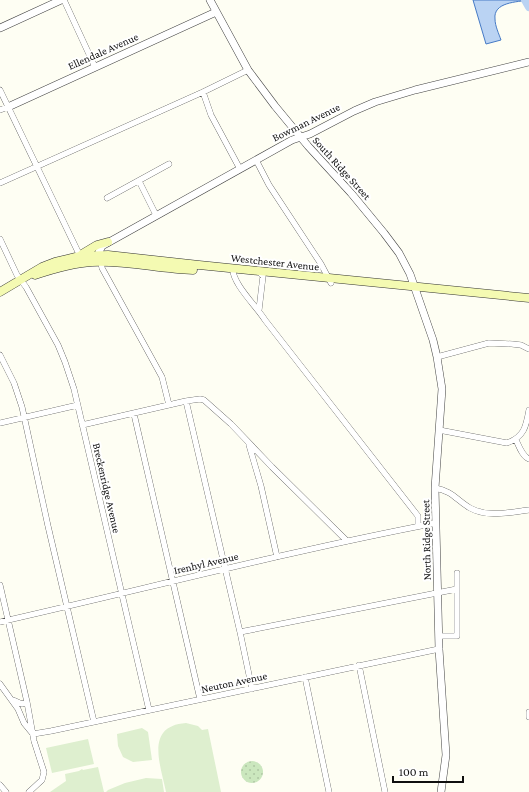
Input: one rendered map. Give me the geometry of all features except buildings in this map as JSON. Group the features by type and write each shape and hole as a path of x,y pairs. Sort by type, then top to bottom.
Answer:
{"main road":[{"path":"80,256 97,245 108,242"},
{"name":"Westchester Avenue","path":"0,292 23,280 42,267 80,256 330,280 529,302"},
{"name":"Westchester Avenue","path":"23,280 63,267 103,258"},
{"name":"Westchester Avenue","path":"415,289 529,298"}],"street":[{"path":"0,28 63,0 95,67"},
{"name":"South Ridge Street","path":"210,0 248,70 275,106 384,233 399,253 410,274 415,289"},
{"name":"Ellendale Avenue","path":"0,110 216,12"},
{"name":"Bowman Avenue","path":"103,258 100,247 108,242 292,140 310,134 354,111 375,102 413,91 529,62"},
{"path":"0,183 203,92 248,70"},
{"path":"0,90 38,166 80,256"},
{"path":"203,92 211,115 240,169"},
{"path":"256,160 269,185 330,280"},
{"path":"107,198 169,164"},
{"path":"139,180 156,215"},
{"name":"Breckenridge Avenue","path":"0,239 17,275 23,280 58,345 65,362 78,405 149,710"},
{"path":"103,258 102,268 162,377 169,405"},
{"path":"233,271 240,285 265,320 418,516 418,526"},
{"path":"259,310 261,274"},
{"name":"North Ridge Street","path":"415,289 437,357 442,389 436,488 438,636 446,755 441,792"},
{"path":"437,357 489,343 521,345 529,349"},
{"path":"0,355 14,382 24,417 94,722"},
{"path":"82,425 186,401 200,399 204,400 218,411 347,541"},
{"path":"186,401 252,688"},
{"path":"0,423 78,405"},
{"path":"439,430 507,443 516,440 523,432 529,410"},
{"path":"134,414 200,699"},
{"path":"516,440 526,457 529,458"},
{"path":"249,442 261,486 276,557"},
{"path":"436,488 450,492 470,508 488,514 529,510"},
{"name":"Irenhyl Avenue","path":"0,622 276,557 436,523"},
{"path":"438,636 457,636 457,573"},
{"path":"0,585 9,620 33,734 43,767 42,780 30,792"},
{"path":"240,632 457,589"},
{"name":"Neuton Avenue","path":"33,734 439,648"},
{"path":"359,665 385,792"},
{"path":"306,677 329,792"},
{"path":"0,684 18,709 24,723 33,734"},
{"path":"11,699 22,704 27,702"},
{"path":"529,712 529,717"},
{"path":"0,785 6,792"}],"green space":[{"path":"186,723 198,726 202,730 208,729 221,792 166,792 159,760 158,749 160,739 164,731 173,726"},
{"path":"142,728 148,732 152,760 133,762 123,757 118,746 117,734"},
{"path":"88,739 94,764 52,773 46,748"},
{"path":"252,761 260,764 263,772 260,780 252,783 244,780 241,772 244,764"},
{"path":"98,767 104,792 50,792 66,781 65,774 82,769"},
{"path":"146,778 162,779 164,792 106,792 125,783"}],"water":[{"path":"473,0 529,0 512,2 498,9 495,13 495,22 501,40 486,44"}],"waterway":[{"path":"525,0 529,7"}]}
